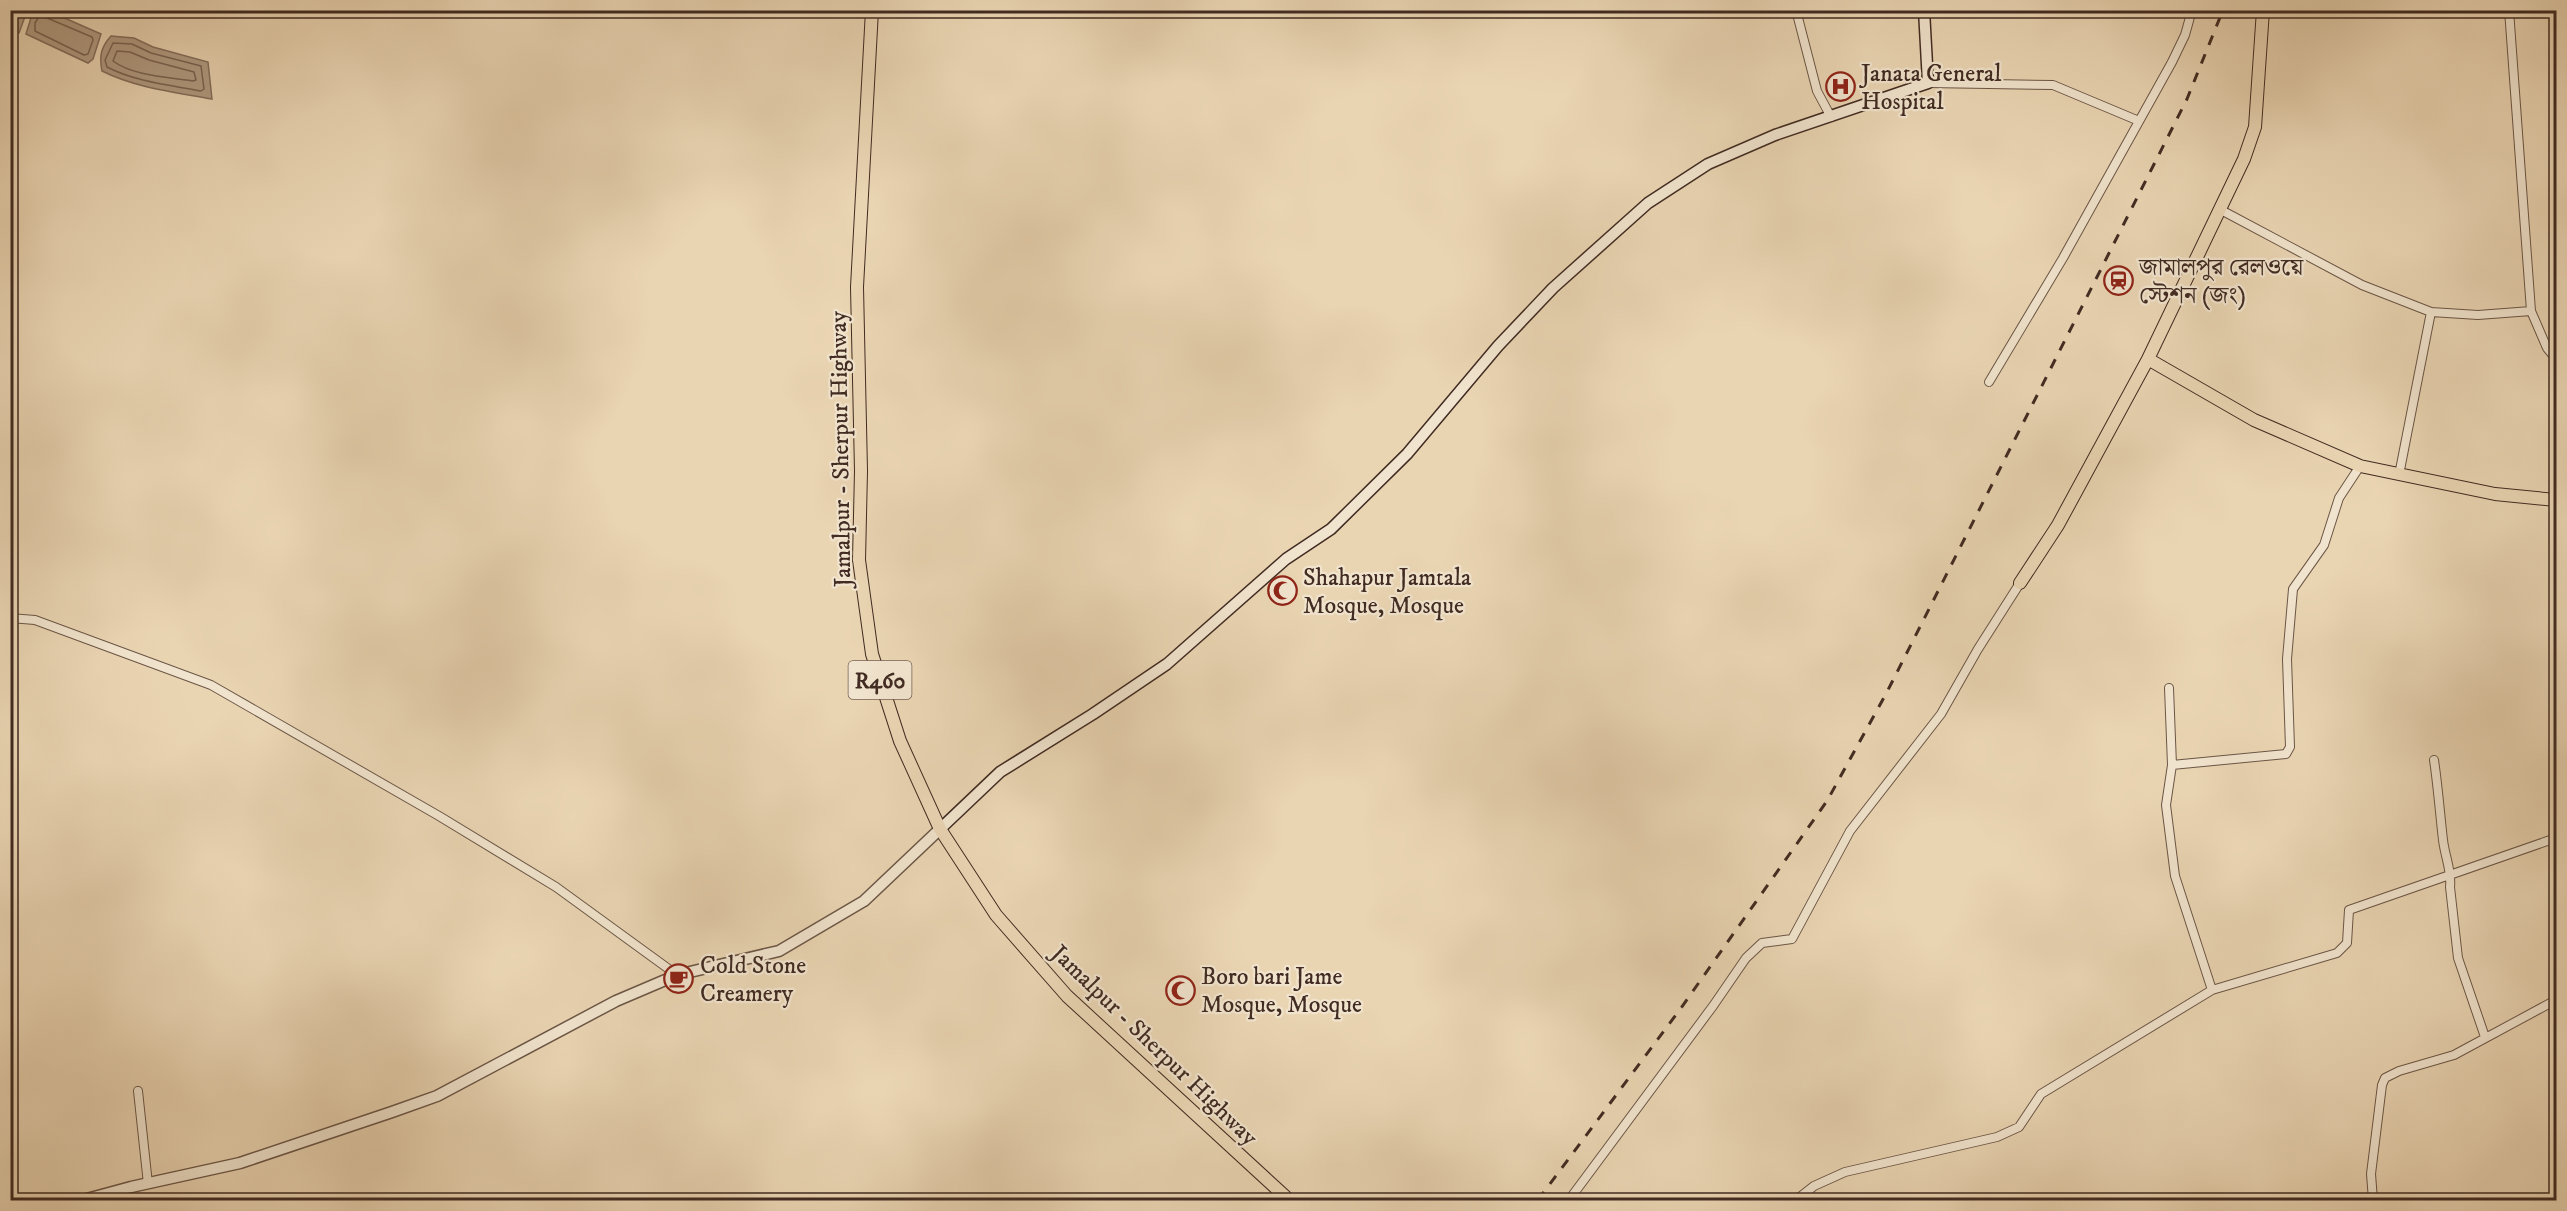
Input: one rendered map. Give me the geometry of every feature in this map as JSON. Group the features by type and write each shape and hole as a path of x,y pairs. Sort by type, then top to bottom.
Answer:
{"main road":[{"name":"Jamalpur - Sherpur Highway","path":"872,10 857,287 861,471 859,560 872,654 900,741 940,829 996,915 1067,996 1289,1200"},
{"path":"83,1200 240,1163 437,1096 616,1000 677,975 779,951 864,901 1000,772 1093,714 1167,663 1286,560 1331,529 1407,454 1498,346 1553,288 1648,203 1708,165 1775,135 1928,83 1924,10"},
{"path":"2020,583 2058,525 2148,359 2244,159 2255,127 2264,10"},
{"path":"2148,359 2253,420 2360,466 2495,494 2556,500"}],"street":[{"path":"1796,10 1817,91 1831,117"},
{"path":"1989,382 2063,258 2139,121 2185,35 2192,10"},
{"path":"2510,10 2531,311 2547,348 2556,359"},
{"path":"1928,83 2053,85 2139,121"},
{"path":"2221,210 2362,285 2431,312 2478,315 2531,311"},
{"path":"2399,475 2431,312"},
{"path":"2172,765 2286,754 2290,747 2287,659 2293,589 2324,545 2339,498 2360,466"},
{"path":"1569,1200 1746,958 1762,943 1792,939 1850,831 1941,714 1978,649 2020,583"},
{"path":"10,618 35,620 211,685 439,816 556,887 677,975"},
{"path":"2169,688 2172,765 2166,805 2175,876 2212,990"},
{"path":"2434,760 2444,827 2443,840 2451,876 2450,887 2458,958 2485,1037"},
{"path":"1790,1200 1800,1197 1814,1186 1845,1172 1997,1137 2019,1127 2041,1094 2212,990 2337,953 2347,944 2349,910 2556,838"},
{"path":"2373,1200 2371,1174 2382,1085 2385,1078 2399,1071 2454,1055 2556,1000"},
{"path":"138,1091 148,1184"}],"water":[{"path":"11,10 27,11 19,33 11,32"},
{"path":"33,11 60,16 101,34 93,59 88,63 26,34"},
{"path":"111,36 134,38 153,47 208,62 212,99 169,92 115,77 102,71 102,52"}],"railway":[{"path":"1538,1200 1681,1008 1827,801 1887,692 2187,99 2223,10"}],"place":[{"name":"Janata General Hospital","path":"1840,87"},
{"name":"জামালপুর রেলওয়ে স্টেশন (জং)","path":"2118,281"},
{"name":"Shahapur Jamtala Mosque, Mosque","path":"1282,591"},
{"name":"Cold Stone Creamery","path":"679,979"},
{"name":"Boro bari Jame Mosque, Mosque","path":"1180,990"}]}
